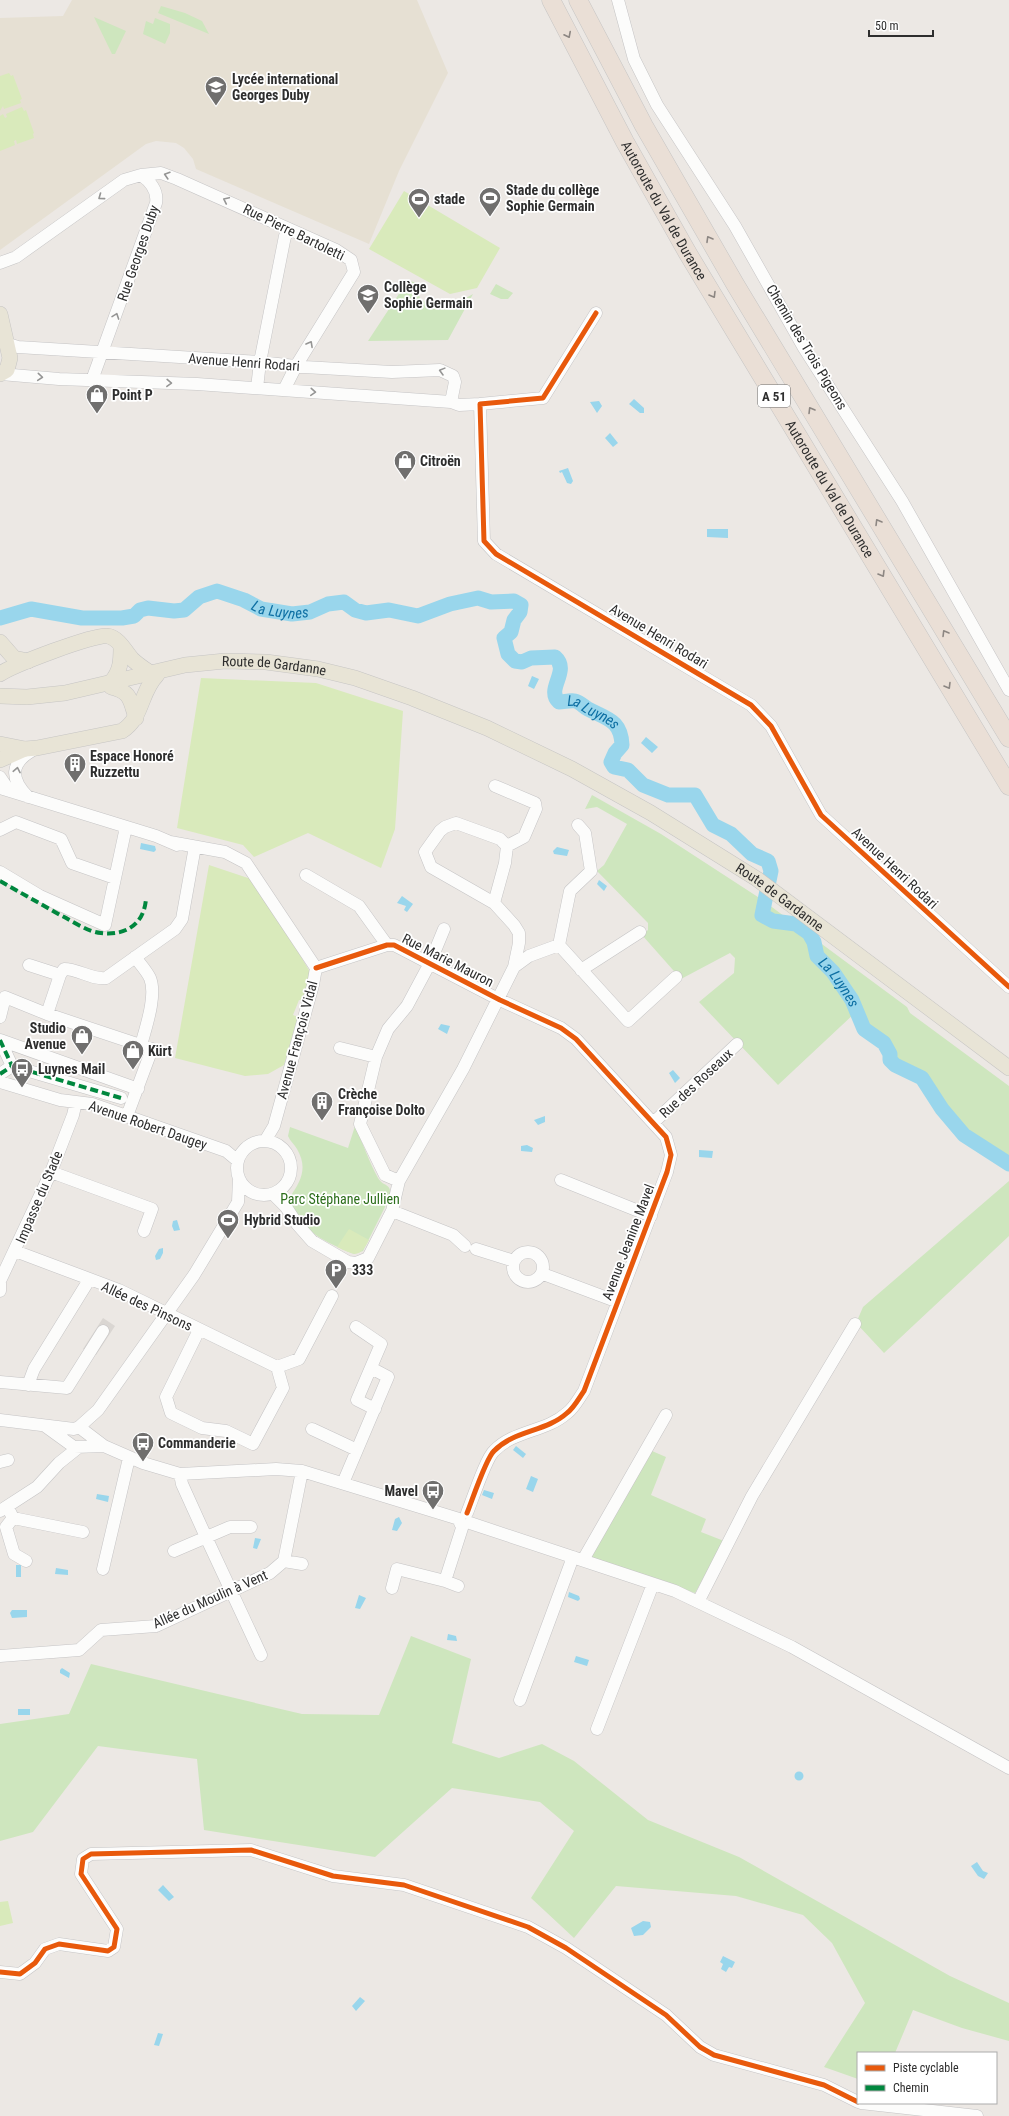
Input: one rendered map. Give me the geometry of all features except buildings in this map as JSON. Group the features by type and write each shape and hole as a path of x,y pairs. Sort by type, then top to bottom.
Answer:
{"highway":[{"name":"Autoroute du Val de Durance","path":"551,0 599,94 684,245 1009,786"},
{"name":"Autoroute du Val de Durance","path":"578,0 644,126 735,284 1009,738"}],"main road":[{"path":"0,314 8,344 10,365 7,370 0,374"},
{"path":"0,674 28,661 93,637 107,635 116,639 138,665 153,674 136,718 131,725 122,731 31,748 0,760"},
{"path":"0,642 14,658 28,661"},
{"path":"121,646 121,664 111,685 123,690 129,697 136,718"},
{"name":"Route de Gardanne","path":"0,702 28,702 66,698 153,674 229,666 268,667 321,675 362,686 445,714 535,752 589,778 651,813 757,879 1009,1068"},
{"name":"Route de Gardanne","path":"0,696 27,696 111,685"},
{"path":"0,744 31,748"}],"street":[{"name":"Chemin des Trois Pigeons","path":"618,0 634,59 657,105 735,226 804,348 858,429 902,501 1009,690"},
{"name":"Rue Pierre Bartoletti","path":"141,175 161,173 177,179 291,230 344,255 351,260 354,272 296,366 284,390"},
{"path":"0,263 16,257 124,180 141,175"},
{"name":"Rue Georges Duby","path":"92,380 156,203 157,196 153,187 141,175"},
{"path":"257,388 260,362 285,236 291,230"},
{"name":"Avenue Henri Rodari","path":"0,374 92,380 198,384 451,402 459,405 543,398 596,313"},
{"name":"Avenue Henri Rodari","path":"8,344 18,347 392,372 440,370 452,376 455,382 451,402"},
{"name":"Avenue Henri Rodari","path":"480,404 484,541 496,554 751,705 771,726 821,815 1009,987"},
{"path":"28,796 19,787 15,772 17,764 31,748"},
{"path":"0,777 6,786 13,792"},
{"path":"495,786 535,803 536,809 524,837 507,846"},
{"name":"Avenue François Vidal","path":"0,788 170,842 194,852 230,863 254,876"},
{"path":"0,830 16,822 61,839 72,863 115,878"},
{"path":"507,846 500,839 456,824 440,830 425,852 431,867 494,903 514,926 518,933 519,943 514,967"},
{"path":"578,824 585,833 591,871 570,892 559,945 628,1021 676,977"},
{"path":"0,872 40,896 106,925 126,827"},
{"name":"Avenue François Vidal","path":"170,842 207,848 238,858 246,863 316,968 313,985 274,1126 265,1141"},
{"path":"494,903 505,863 507,846"},
{"path":"47,1014 60,975 64,969 71,969 100,978 106,978 175,929 182,919 194,852"},
{"path":"306,875 359,906 387,945"},
{"name":"Rue Marie Mauron","path":"430,963 444,929"},
{"path":"581,970 640,932"},
{"name":"Rue Marie Mauron","path":"316,968 387,945 403,949 500,1000 514,967 529,956 559,945"},
{"path":"135,957 150,979 152,988 142,1045"},
{"path":"399,1181 385,1175 360,1124 376,1057 388,1029 407,1006 430,963"},
{"path":"29,964 60,975"},
{"path":"0,1017 5,997 47,1014 152,1049 138,1090 127,1116"},
{"path":"273,1194 286,1207 297,1224 312,1241 348,1262 356,1264 368,1258 392,1211 399,1181 500,1000"},
{"name":"Avenue Jeanine Mavel","path":"444,1581 465,1520 492,1452 515,1436 549,1424 567,1414 584,1391 651,1216 667,1172 671,1155 666,1137 654,1122 576,1039 561,1028 500,1000"},
{"path":"0,1040 138,1090"},
{"path":"0,1040 12,1066 0,1074"},
{"name":"Rue des Roseaux","path":"654,1122 737,1044"},
{"path":"340,1048 376,1057"},
{"name":"Avenue Robert Daugey","path":"12,1066 121,1098"},
{"name":"Avenue Robert Daugey","path":"0,1082 60,1100 92,1104 226,1151 238,1161"},
{"name":"Impasse du Stade","path":"0,1291 2,1288 0,1281 51,1172 73,1115 76,1102"},
{"path":"274,1126 283,1148 289,1156 292,1164 291,1174 285,1187 286,1207"},
{"path":"59,1463 69,1434 92,1428 98,1410 194,1275 238,1202 238,1161 248,1146 265,1141 277,1144 283,1148"},
{"name":"Avenue Robert Daugey","path":"226,1151 248,1146"},
{"path":"51,1172 152,1209 144,1231"},
{"path":"239,1178 242,1185 254,1194 263,1196 273,1194 285,1187"},
{"path":"560,1180 651,1216"},
{"path":"238,1202 254,1194"},
{"path":"392,1211 453,1235 471,1247 514,1261"},
{"name":"Allée des Pinsons","path":"15,1251 119,1290 277,1368"},
{"path":"523,1253 534,1253 543,1260 543,1274 533,1283 522,1282 513,1273 514,1261 523,1253"},
{"path":"543,1274 618,1302"},
{"path":"28,1385 34,1369 89,1280"},
{"path":"199,1330 166,1397 171,1413 202,1428 226,1431 253,1444 282,1388 277,1368 299,1359 332,1296"},
{"path":"698,1602 752,1496 856,1324"},
{"path":"356,1327 381,1344 357,1400 375,1409"},
{"path":"0,1382 67,1388 103,1331"},
{"path":"343,1483 388,1377 371,1368"},
{"path":"520,1700 578,1559 666,1415"},
{"path":"0,1420 80,1430 104,1446 129,1458 180,1474 276,1470 302,1471 465,1520 675,1591 792,1647 1009,1768"},
{"path":"45,1426 68,1440 74,1446 104,1446"},
{"path":"312,1429 357,1450"},
{"path":"5,1518 59,1463 89,1440 80,1430"},
{"path":"103,1569 129,1458"},
{"path":"302,1471 284,1561 302,1564"},
{"path":"180,1474 182,1484 261,1655"},
{"path":"5,1518 83,1532"},
{"path":"5,1518 14,1554 26,1561"},
{"path":"174,1551 230,1527 251,1527"},
{"name":"Allée du Moulin à Vent","path":"0,1656 78,1650 101,1630 156,1626 232,1592 270,1573 284,1561"},
{"path":"392,1588 397,1569 458,1586"},
{"path":"597,1729 653,1584"},
{"path":"0,1972 20,1974 35,1963 45,1948 59,1944 108,1951 114,1947 117,1929 81,1874 83,1859 91,1854 251,1850 333,1876 404,1885 528,1927 566,1948 666,2015 700,2047 714,2055 824,2085 857,2102"},
{"path":"871,2104 977,2116"}],"shaded area":[{"name":"Lycée international Georges Duby","path":"72,0 417,0 448,73 399,171 369,244 196,169 193,159 184,148 176,143 156,141 146,144 0,250 0,18 63,16"},
{"path":"103,1318 115,1326 96,1355 83,1349"}],"green space":[{"path":"161,6 185,13 202,21 209,34 158,13"},
{"path":"94,17 126,31 115,54 112,54"},
{"path":"155,18 170,24 170,33 165,44 143,34 146,21 153,24"},
{"path":"9,73 11,76 13,75 22,99 20,100 21,103 4,109 3,106 0,111 0,76"},
{"path":"22,107 24,111 26,110 34,133 34,138 17,144 16,140 14,141 15,145 0,151 0,116 3,114 5,118 7,117 6,114"},
{"name":"stade","path":"404,191 500,248 477,288 450,294 369,249"},
{"path":"408,280 416,283 420,299 436,306 448,307 473,294 448,340 368,341"},
{"path":"496,284 513,293 508,299 501,299 490,294"},
{"path":"201,678 316,683 403,711 395,829 381,868 308,833 254,857 243,845 177,828"},
{"path":"592,795 661,834 761,899 907,1007 910,1013 1009,1086 1009,1161 964,1132 938,1101 926,1079 918,1072 894,1061 890,1051 888,1056 881,1042 866,1033 856,1012 778,1085 699,1002 734,973 735,958 730,953 681,979 642,935 648,930 648,923 597,871 604,865 627,824 597,807 585,809"},
{"path":"209,865 251,879 310,972 303,1001 299,1000 293,1015 298,1017 284,1065 268,1074 245,1076 175,1058"},
{"name":"Parc Stéphane Jullien","path":"355,1126 378,1178 390,1189 390,1197 363,1251 354,1254 323,1240 314,1234 306,1227 293,1208 290,1197 300,1180 303,1168 297,1149 288,1136 290,1127 348,1148"},
{"path":"1009,1181 1009,1236 884,1353 858,1325 857,1321 863,1307"},
{"path":"349,1229 369,1240 359,1253 356,1254 348,1252 337,1247"},
{"path":"652,1451 666,1457 651,1495 706,1519 701,1532 724,1541 695,1593 591,1559 591,1555 649,1452"},
{"path":"411,1636 471,1659 452,1743 499,1758 542,1744 574,1761 648,1820 739,1857 950,1976 1009,2003 1009,2041 962,2028 913,2010 895,2052 857,2052 857,2079 824,2067 865,2003 832,1943 803,1915 736,1896 616,1886 574,1938 531,1898 574,1831 540,1802 452,1788 375,1857 204,1830 197,1759 98,1746 33,1832 0,1841 0,1724 69,1714 91,1664 302,1714 379,1715"},
{"path":"8,1901 13,1923 0,1926 0,1902"}],"water":[{"path":"634,399 644,408 644,413 640,413 629,404"},
{"path":"599,401 602,406 597,413 590,402"},
{"path":"610,433 618,443 613,447 605,438"},
{"path":"568,468 573,481 571,484 567,483 562,472 560,473 559,471"},
{"path":"707,529 728,529 728,538 707,537"},
{"path":"532,676 539,679 534,689 528,686"},
{"path":"646,737 658,747 652,753 641,743"},
{"path":"141,843 155,846 156,850 154,852 140,849"},
{"path":"557,847 569,850 567,856 554,854 553,851"},
{"path":"599,880 607,886 604,891 597,884"},
{"path":"402,896 413,904 407,912 404,910 406,906 397,903"},
{"path":"441,1024 450,1026 447,1034 438,1029"},
{"path":"673,1070 680,1078 675,1083 669,1073"},
{"path":"545,1116 545,1122 538,1125 534,1120"},
{"path":"527,1145 533,1148 532,1152 521,1151 521,1146"},
{"path":"699,1150 713,1151 712,1158 699,1157"},
{"path":"177,1220 180,1230 174,1231 172,1226 173,1221"},
{"path":"163,1248 163,1253 160,1259 156,1260 155,1256 159,1249"},
{"path":"516,1446 526,1454 523,1458 513,1450"},
{"path":"531,1476 538,1479 533,1492 526,1489"},
{"path":"484,1490 494,1493 492,1499 482,1495"},
{"path":"97,1494 109,1496 108,1502 96,1499"},
{"path":"399,1517 402,1523 397,1531 392,1530 395,1519"},
{"path":"255,1538 261,1539 257,1549 253,1548"},
{"path":"16,1565 21,1565 21,1577 16,1577"},
{"path":"56,1568 68,1570 68,1575 55,1574"},
{"path":"569,1592 579,1596 580,1599 578,1601 568,1597"},
{"path":"359,1595 366,1598 360,1609 355,1608"},
{"path":"12,1610 27,1610 27,1617 12,1618 10,1613"},
{"path":"448,1634 456,1636 457,1641 447,1640"},
{"path":"576,1656 589,1660 587,1666 574,1662"},
{"path":"62,1668 70,1673 69,1678 60,1673"},
{"path":"18,1709 30,1709 30,1715 18,1715"},
{"path":"799,1771 804,1776 799,1781 794,1776"},
{"path":"977,1862 983,1871 988,1873 984,1879 978,1876 971,1866"},
{"path":"163,1885 174,1897 169,1901 158,1890"},
{"path":"643,1921 650,1922 651,1927 643,1935 634,1936 631,1928"},
{"path":"723,1956 735,1962 732,1968 729,1967 726,1972 721,1969 723,1964 720,1962"},
{"path":"360,1997 365,2001 356,2011 352,2006"},
{"path":"158,2033 163,2034 159,2046 154,2045"}],"waterway":[{"name":"La Luynes","path":"0,618 31,609 82,618 122,618 134,616 140,610 148,608 174,611 184,610 199,597 217,591 244,600 261,609 292,614 310,612 328,604 344,602 355,610 366,613 389,610 418,616 450,604 478,598 491,602 514,601 521,605 520,612 514,620 511,632 504,638 508,654 515,661 522,662 531,658 555,657 559,662 560,668 560,674 555,691 555,697 559,702 571,701 580,703 588,709 612,721 619,730 622,745 615,753 611,762 614,767 628,770 643,785 668,795 695,795 713,825 731,834 752,854 768,861 771,871 762,915 773,921 796,924 809,933 814,942 817,956 833,972 852,1000 864,1029 884,1043 890,1054 890,1060 895,1065 922,1078 942,1109 964,1135 1009,1164"}],"marked path":[{"path":"0,881 81,926 91,931 101,933 118,932 126,930 132,926 142,915 145,908 146,899"},
{"path":"0,1040 12,1066"},
{"path":"0,1074 12,1066 121,1098"}],"cycle path":[{"path":"596,313 543,398 480,404 484,541 496,554 751,705 771,726 821,815 1009,987"},
{"path":"316,968 387,945 394,945 500,1000 561,1028 576,1039 666,1137 671,1155 667,1172 584,1391 572,1408 559,1419 511,1439 494,1451 483,1471 467,1513"},
{"path":"0,1972 20,1974 35,1963 45,1949 59,1944 108,1951 114,1947 117,1929 81,1874 83,1859 91,1854 251,1850 333,1876 404,1885 528,1927 566,1948 666,2015 700,2047 714,2055 824,2085 857,2102"}],"place":[{"name":"Lycée international Georges Duby","path":"216,106"},
{"name":"stade","path":"419,218"},
{"name":"Stade du collège Sophie Germain","path":"490,218"},
{"name":"Collège Sophie Germain","path":"368,314"},
{"name":"Point P","path":"97,414"},
{"name":"Citroën","path":"405,480"},
{"name":"Espace Honoré Ruzzettu","path":"75,784"},
{"name":"Studio Avenue","path":"82,1056"},
{"name":"Kürt","path":"133,1070"},
{"name":"Luynes Mail","path":"22,1088"},
{"name":"Crèche Françoise Dolto","path":"322,1122"},
{"name":"Hybrid Studio","path":"228,1240"},
{"name":"333","path":"336,1290"},
{"name":"Commanderie","path":"143,1462"},
{"name":"Mavel","path":"433,1510"}]}
